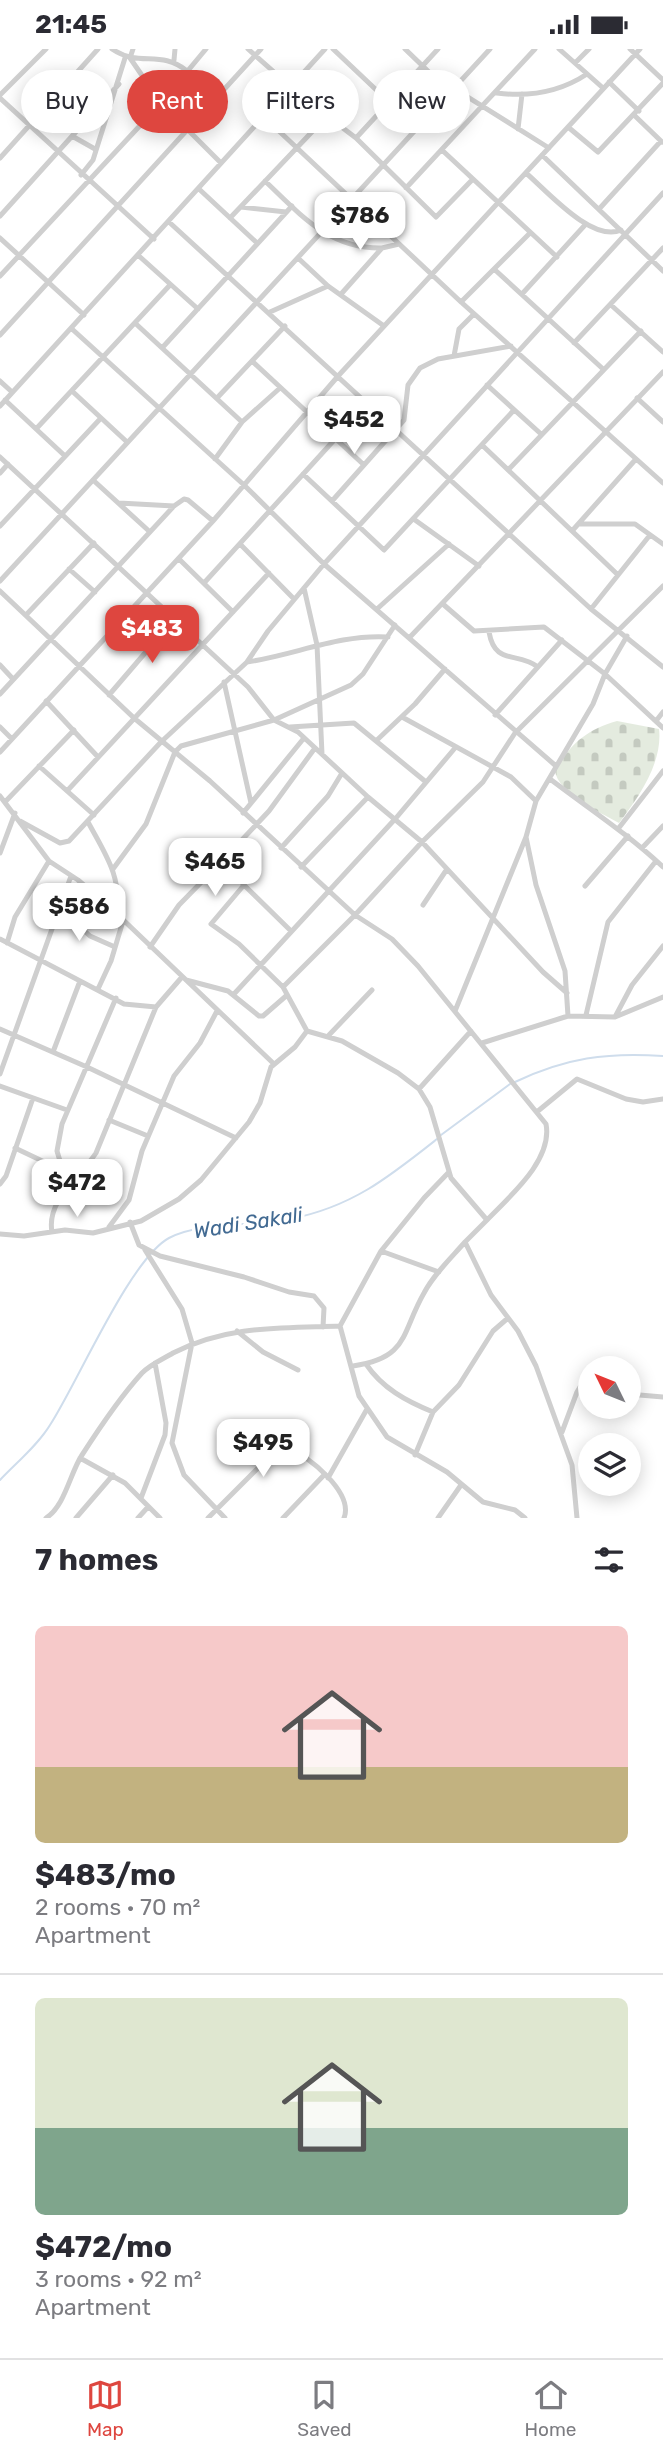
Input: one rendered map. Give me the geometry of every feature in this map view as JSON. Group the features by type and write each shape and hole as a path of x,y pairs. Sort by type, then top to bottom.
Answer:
{"street":[{"path":"21,117 0,97 46,49"},
{"path":"112,49 128,58 137,70"},
{"path":"81,175 91,165 133,49"},
{"path":"174,60 175,49"},
{"path":"188,70 206,49"},
{"path":"248,49 271,70"},
{"path":"228,85 261,49"},
{"path":"307,70 326,49"},
{"path":"333,49 373,88"},
{"path":"405,49 426,70"},
{"path":"418,70 438,49"},
{"path":"470,70 489,49"},
{"path":"406,188 535,49"},
{"path":"559,49 603,88"},
{"path":"575,63 589,49"},
{"path":"78,70 96,50"},
{"path":"0,753 179,559 306,411 499,203 635,50 663,82 598,152 568,127"},
{"path":"128,58 174,60 186,70"},
{"path":"497,93 522,94 557,89 587,73"},
{"path":"600,208 662,142 608,82"},
{"path":"0,216 119,84"},
{"path":"518,129 522,94"},
{"path":"470,97 548,148"},
{"path":"230,218 327,116 355,138 436,217 473,179"},
{"path":"355,138 373,118"},
{"path":"0,157 22,133"},
{"path":"38,133 81,175 154,239"},
{"path":"0,276 133,133"},
{"path":"0,335 184,133"},
{"path":"188,133 222,163"},
{"path":"0,406 249,133"},
{"path":"281,133 460,302 663,483"},
{"path":"0,581 411,133"},
{"path":"72,136 95,149"},
{"path":"443,151 529,234 557,257"},
{"path":"542,155 663,271"},
{"path":"526,173 585,225 612,233 624,233"},
{"path":"265,181 320,233 348,245 382,247 399,244"},
{"path":"199,189 257,243"},
{"path":"20,821 65,844 88,822 162,742 247,662 324,564 663,193"},
{"path":"162,348 292,206"},
{"path":"241,207 286,212"},
{"path":"169,222 339,375 591,609 663,667"},
{"path":"522,294 585,225"},
{"path":"460,302 529,234"},
{"path":"0,238 84,315"},
{"path":"342,293 382,247"},
{"path":"574,343 663,248"},
{"path":"139,255 198,310"},
{"path":"298,258 328,286 342,293 384,326"},
{"path":"494,269 603,369"},
{"path":"36,429 170,285"},
{"path":"270,312 328,286"},
{"path":"611,305 663,352"},
{"path":"454,356 459,329 474,314"},
{"path":"135,323 242,422"},
{"path":"217,398 285,326"},
{"path":"72,328 244,485 324,564 556,766"},
{"path":"508,470 641,331"},
{"path":"332,501 406,417 408,385 414,373 428,363 510,346"},
{"path":"251,362 364,465"},
{"path":"410,637 444,605 539,500 663,372"},
{"path":"0,381 12,392"},
{"path":"487,385 541,434"},
{"path":"215,459 242,422 280,388"},
{"path":"72,391 127,442"},
{"path":"636,398 663,422"},
{"path":"5,400 65,456"},
{"path":"303,474 384,550 415,520 514,410"},
{"path":"0,526 101,418"},
{"path":"204,583 336,438"},
{"path":"482,445 617,574"},
{"path":"0,457 234,673 274,720 290,727 304,738 422,842 543,972 567,993"},
{"path":"572,531 636,459"},
{"path":"0,473 8,464"},
{"path":"93,480 150,532"},
{"path":"0,694 174,506 184,499 188,500 213,521"},
{"path":"119,503 174,506"},
{"path":"415,520 479,566"},
{"path":"579,524 635,524 663,544"},
{"path":"591,609 650,535"},
{"path":"26,615 94,543"},
{"path":"377,610 449,544"},
{"path":"241,545 295,599"},
{"path":"179,559 233,612"},
{"path":"69,569 95,592"},
{"path":"67,791 269,573"},
{"path":"283,987 483,782 515,733 663,586"},
{"path":"304,588 317,645 322,754"},
{"path":"0,591 134,718 355,915 392,939 482,1043 546,1124 548,1138 525,1180 439,1272 423,1294 405,1337 388,1354 366,1364 353,1366"},
{"path":"444,605 474,631 544,627 605,674 663,728"},
{"path":"109,695 175,618"},
{"path":"113,869 146,824 174,752 191,741 274,720 358,680 395,625"},
{"path":"489,632 491,645 497,652 530,661 538,667"},
{"path":"455,1011 526,837 536,801 593,704 605,674 627,636"},
{"path":"247,662 347,639 388,637"},
{"path":"495,715 562,639"},
{"path":"657,662 663,655"},
{"path":"0,665 13,679"},
{"path":"377,740 402,717 444,669"},
{"path":"224,682 251,803"},
{"path":"46,701 98,757"},
{"path":"656,721 663,712"},
{"path":"402,717 511,777 536,801"},
{"path":"290,727 354,723 426,782"},
{"path":"0,727 12,739"},
{"path":"5,801 74,730"},
{"path":"243,813 304,738"},
{"path":"150,947 179,905 256,825 315,748"},
{"path":"234,994 396,818 455,748"},
{"path":"39,766 94,815"},
{"path":"618,829 663,771"},
{"path":"281,848 328,796 342,773"},
{"path":"550,779 581,805 628,836 663,867"},
{"path":"0,796 50,861 116,913 274,1064"},
{"path":"301,867 368,797"},
{"path":"0,853 15,813"},
{"path":"88,822 113,869 118,893 116,913"},
{"path":"642,848 663,826"},
{"path":"585,886 628,836"},
{"path":"526,837 537,885 565,971 568,1016"},
{"path":"224,859 244,885 291,931"},
{"path":"586,1015 608,922 656,860"},
{"path":"7,943 15,917 50,861"},
{"path":"423,905 447,869"},
{"path":"0,1074 71,876"},
{"path":"244,885 211,924 234,940 283,987 307,1031 329,1035 398,1073 419,1089 430,1107 449,1173 457,1187 487,1220"},
{"path":"59,908 96,940 116,947"},
{"path":"98,989 116,947 123,921"},
{"path":"0,939 129,1006 156,1007"},
{"path":"615,1017 632,985 663,946"},
{"path":"184,978 234,994 259,1016 264,1016 286,996"},
{"path":"52,1232 52,1215 74,1176 87,1168 96,1153 156,1007 184,978"},
{"path":"53,1052 80,981"},
{"path":"329,1035 372,990"},
{"path":"482,1043 568,1016 615,1017 663,997"},
{"path":"63,1171 57,1151 67,1110 116,998"},
{"path":"109,1227 129,1200 148,1136 162,1102 180,1067 200,1043 217,1011"},
{"path":"0,1029 236,1138"},
{"path":"0,1234 24,1236 65,1230 87,1234 148,1218 179,1199 201,1180 253,1117 274,1064 295,1047 307,1031"},
{"path":"419,1089 471,1031"},
{"path":"538,1111 577,1079 626,1099 643,1102 663,1099"},
{"path":"0,1086 67,1110"},
{"path":"0,1184 6,1176 33,1098"},
{"path":"109,1120 148,1136"},
{"path":"15,1148 74,1176"},
{"path":"449,1173 424,1198 381,1251 340,1326 359,1396 387,1437 447,1472 483,1502 515,1510 525,1518"},
{"path":"130,1222 182,1309 192,1343 172,1431 172,1443 184,1475 225,1518"},
{"path":"465,1242 491,1295 528,1347 562,1432 572,1465 577,1518"},
{"path":"145,1250 289,1292 314,1296 324,1308 323,1327"},
{"path":"381,1251 439,1272"},
{"path":"415,1455 433,1412 459,1385 493,1331 508,1318"},
{"path":"46,1518 58,1506 80,1458 127,1392 155,1363 192,1343 237,1331 289,1326 340,1326"},
{"path":"237,1331 263,1352 298,1370"},
{"path":"141,1498 165,1434 166,1423 155,1363"},
{"path":"366,1364 385,1386 433,1412"},
{"path":"562,1432 578,1390"},
{"path":"641,1395 663,1397"},
{"path":"283,1518 327,1476 368,1409"},
{"path":"165,1434 172,1431"},
{"path":"208,1518 254,1470 280,1449 295,1451 327,1476 346,1502 348,1509 345,1518"},
{"path":"80,1458 113,1475 160,1518"},
{"path":"76,1518 113,1475"},
{"path":"438,1518 461,1485"},
{"path":"138,1518 148,1507"}],"green space":[{"path":"617,721 659,729 657,755 648,779 619,823 572,794 558,779 555,771 580,739"}],"waterway":[{"name":"Wadi Sakali","path":"515,1082 569,1062 605,1056 663,1056"},
{"name":"Wadi Sakali","path":"441,1135 510,1084"},
{"name":"Wadi Sakali","path":"0,1480 45,1432 121,1296 154,1250 169,1238 196,1229 290,1219 332,1207 386,1178 437,1139"}]}
